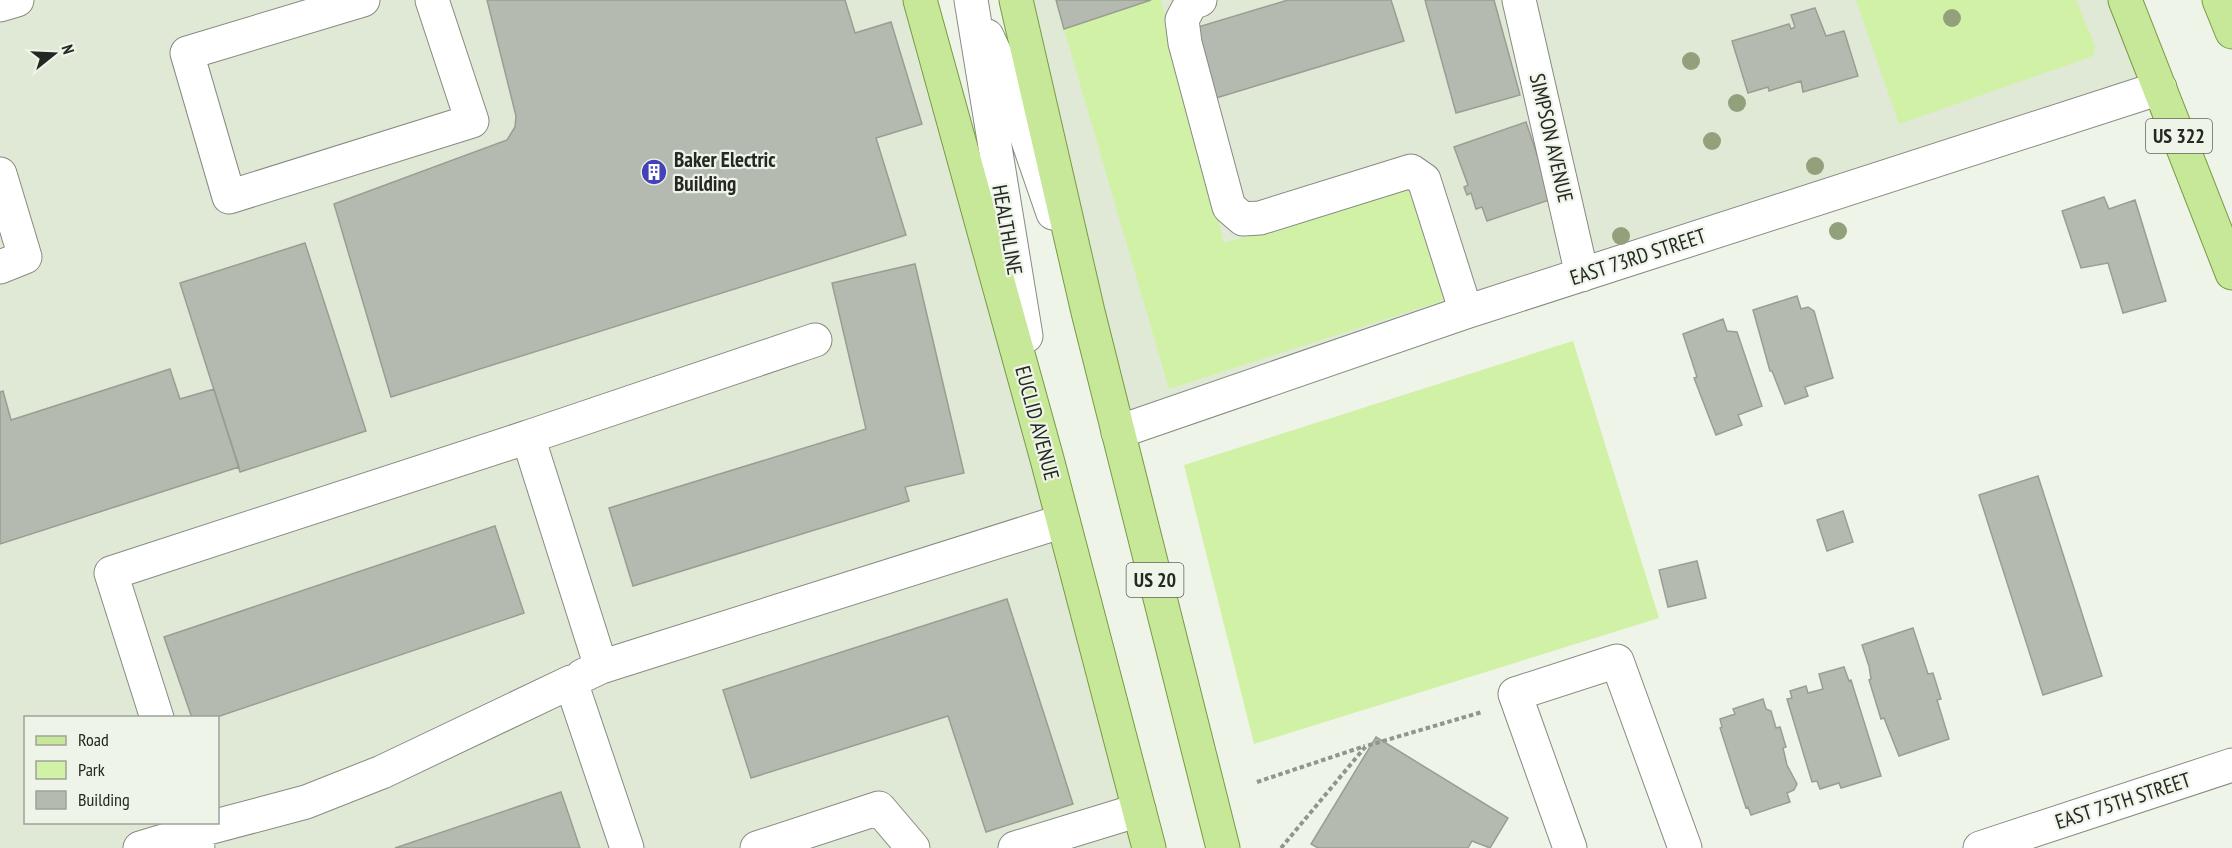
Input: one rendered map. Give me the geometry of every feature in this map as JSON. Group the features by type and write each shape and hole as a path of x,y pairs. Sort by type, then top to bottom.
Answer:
{"main road":[{"name":"EUCLID AVENUE","path":"920,0 1047,459 1149,848"},
{"name":"US 20","path":"1016,0 1088,312 1223,848"},
{"name":"US 322","path":"2125,0 2232,273"},
{"path":"2219,0 2232,32"}],"street":[{"path":"0,6 17,0"},
{"path":"363,0 187,53 229,197 472,121 432,0"},
{"path":"1200,0 1191,3 1182,20 1185,42 1230,207 1243,219 1260,218 1411,171 1424,180 1466,312"},
{"name":"SIMPSON AVENUE","path":"1519,0 1582,275"},
{"name":"HEALTHLINE","path":"971,1 1047,459"},
{"name":"HEALTHLINE","path":"971,1 1006,77 1088,312"},
{"name":"EAST 73RD STREET","path":"1118,432 1466,312 2160,88"},
{"path":"0,174 12,262"},
{"path":"157,716 111,573 528,437 815,340"},
{"path":"528,437 601,668"},
{"path":"140,848 306,802 327,794 382,772 601,668 1063,521"},
{"path":"1570,848 1515,694 1617,661 1684,848"},
{"path":"571,682 627,848"},
{"name":"EAST 75TH STREET","path":"1980,848 2232,765"},
{"path":"757,848 879,808 913,848"},
{"path":"1015,848 1139,810"}],"path":[{"path":"1257,782 1366,746 1482,712"},
{"path":"1281,848 1366,746"}],"shaded area":[{"path":"0,0 920,0 1149,848 0,848"},
{"path":"1016,0 2125,0 2160,88 1118,432"}],"green space":[{"path":"1151,0 1161,0 1224,243 1413,188 1445,300 1169,389 1064,29"},
{"path":"1856,0 2076,0 2095,46 2093,56 1899,124"},
{"path":"1573,341 1659,618 1254,744 1184,465"}],"building":[{"name":"Baker Electric Building","path":"487,0 845,0 855,33 891,22 922,124 876,138 906,235 391,397 334,204 507,140 515,127 516,116"},
{"path":"1056,0 1151,0 1064,29"},
{"path":"1288,0 1391,0 1404,41 1216,98 1195,28"},
{"path":"1425,0 1494,0 1520,95 1456,113"},
{"path":"1815,8 1826,36 1844,31 1858,76 1803,92 1801,81 1769,91 1768,87 1748,93 1732,41 1789,24 1791,29 1795,27 1791,15"},
{"path":"1526,122 1552,199 1487,221 1482,207 1476,209 1471,193 1467,195 1464,187 1468,185 1454,147"},
{"path":"2104,197 2109,209 2135,200 2166,301 2123,313 2108,263 2081,268 2062,211"},
{"path":"305,243 366,431 240,472 180,283"},
{"path":"915,264 964,473 905,487 909,501 633,586 609,508 866,429 832,283"},
{"path":"1797,296 1801,309 1808,307 1814,311 1833,378 1805,387 1808,396 1785,404 1772,371 1770,371 1753,310"},
{"path":"1723,319 1727,331 1737,332 1762,406 1738,415 1742,425 1716,435 1694,378 1697,377 1683,334"},
{"path":"170,369 180,399 214,389 239,467 0,544 0,392 3,391 11,420"},
{"path":"2038,476 2102,676 2043,695 1979,495"},
{"path":"1843,511 1853,542 1827,551 1817,520"},
{"path":"495,526 524,613 219,716 191,716 164,637"},
{"path":"1697,561 1706,598 1668,607 1659,570"},
{"path":"1007,599 1073,804 986,832 948,716 751,778 723,690"},
{"path":"1913,628 1928,674 1933,673 1941,699 1937,700 1949,739 1899,756 1884,718 1881,719 1869,680 1871,679 1869,666 1862,645"},
{"path":"1844,667 1849,681 1851,680 1881,776 1841,788 1839,783 1820,789 1817,781 1812,782 1787,699 1792,698 1790,691 1806,686 1808,693 1823,689 1819,674"},
{"path":"1763,699 1766,709 1771,711 1776,728 1780,727 1786,747 1783,748 1787,765 1797,784 1794,790 1787,793 1790,802 1751,815 1748,807 1746,808 1720,728 1722,727 1720,719 1735,714 1733,709"},
{"path":"1376,737 1508,818 1490,848 1472,841 1468,848 1318,848 1311,844"},
{"path":"561,792 580,848 395,848"}],"place":[{"name":"Baker Electric Building","path":"654,172"}]}
